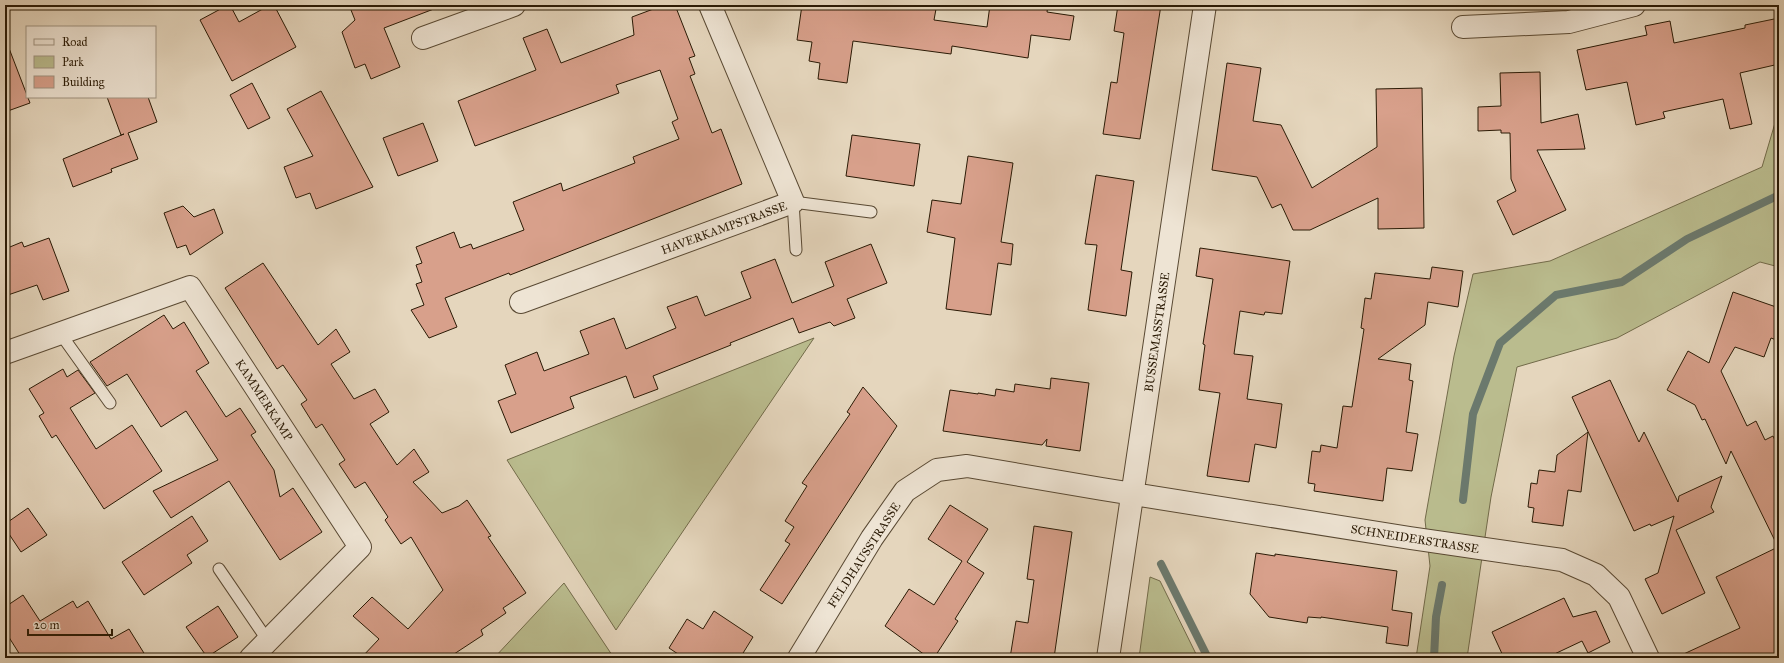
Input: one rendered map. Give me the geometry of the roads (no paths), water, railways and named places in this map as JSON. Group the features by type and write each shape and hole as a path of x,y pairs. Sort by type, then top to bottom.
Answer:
{"street":[{"path":"423,38 514,5"},
{"name":"HAVERKAMPSTRASSE","path":"522,302 793,202 710,5"},
{"name":"BUSSEMASSTRASSE","path":"1108,658 1205,5"},
{"path":"1463,27 1569,22 1634,5"},
{"name":"KAMMERKAMP","path":"5,353 190,288 360,547 251,658"},
{"name":"FELDHAUSSTRASSE","path":"799,658 872,538 905,491 937,470 966,466 1133,494"},
{"name":"SCHNEIDERSTRASSE","path":"1133,494 1410,538 1562,560 1596,575 1619,597 1648,658"}],"lane":[{"path":"796,250 793,202 871,212"},
{"path":"60,333 110,403"},
{"path":"219,569 268,641"}],"waterway":[{"path":"1463,500 1473,414 1500,343 1556,295 1622,282 1687,239 1779,195"},
{"path":"1161,564 1208,658"},
{"path":"1434,658 1436,617 1442,585"}]}
